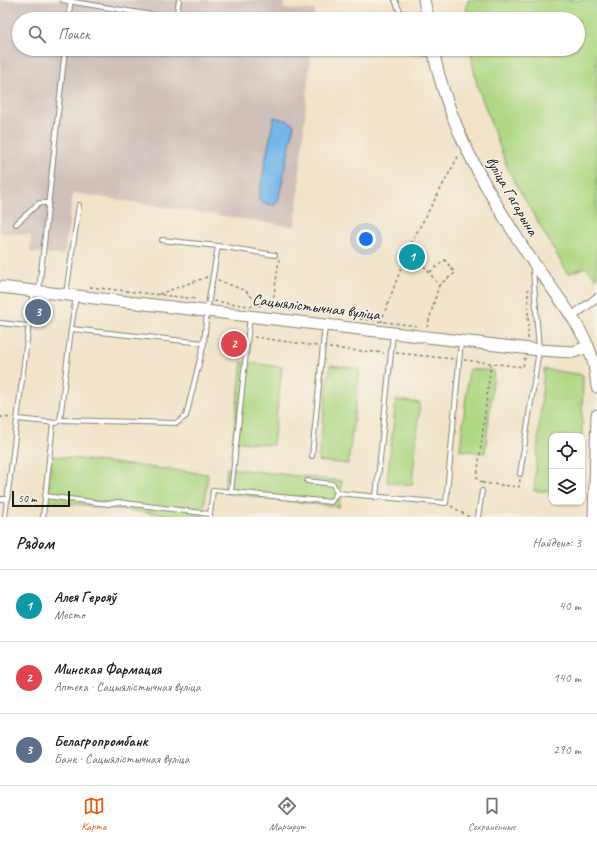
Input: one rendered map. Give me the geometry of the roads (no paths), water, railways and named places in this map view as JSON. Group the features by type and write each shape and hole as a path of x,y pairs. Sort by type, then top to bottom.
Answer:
{"main road":[{"path":"424,0 427,12"},
{"name":"вуліца Гагарына","path":"435,56 444,96 468,153 499,208 533,262 571,317 588,347"},
{"name":"Сацыялістычная вуліца","path":"0,287 71,295 202,305 249,321 380,326 393,333 539,350 573,352 588,347"},
{"path":"588,347 594,366 597,386"},
{"path":"594,517 597,415"}],"street":[{"path":"571,317 597,298"}],"lane":[{"path":"62,0 135,12"},
{"path":"177,12 179,0"},
{"path":"395,0 400,12"},
{"path":"69,12 70,1"},
{"path":"5,517 28,326 36,291 49,203 64,56"},
{"path":"16,224 39,204 49,203"},
{"path":"60,420 71,329 71,295 80,205"},
{"path":"162,240 218,246 275,255"},
{"path":"17,419 53,423 57,423 60,420 176,424 186,416 204,343 202,305 218,246"},
{"path":"520,474 539,350 533,262"},
{"path":"231,492 249,321"},
{"path":"0,323 28,326"},
{"path":"312,456 325,325"},
{"path":"71,329 204,343"},
{"path":"376,497 393,333"},
{"path":"337,493 446,503 461,341"},
{"path":"43,517 53,423"},
{"path":"307,481 334,484 337,493"},
{"path":"45,496 108,504 117,502 210,516 213,490 331,502 337,493"},
{"path":"478,517 482,491"},
{"path":"0,499 8,499"}],"water":[{"path":"274,117 289,121 294,125 278,202 274,205 262,203 259,200 259,195"}],"place":[{"name":"Алея Герояў","path":"412,257"},
{"name":"Белагропромбанк","path":"38,312"},
{"name":"Минская Фармация","path":"234,344"}]}
